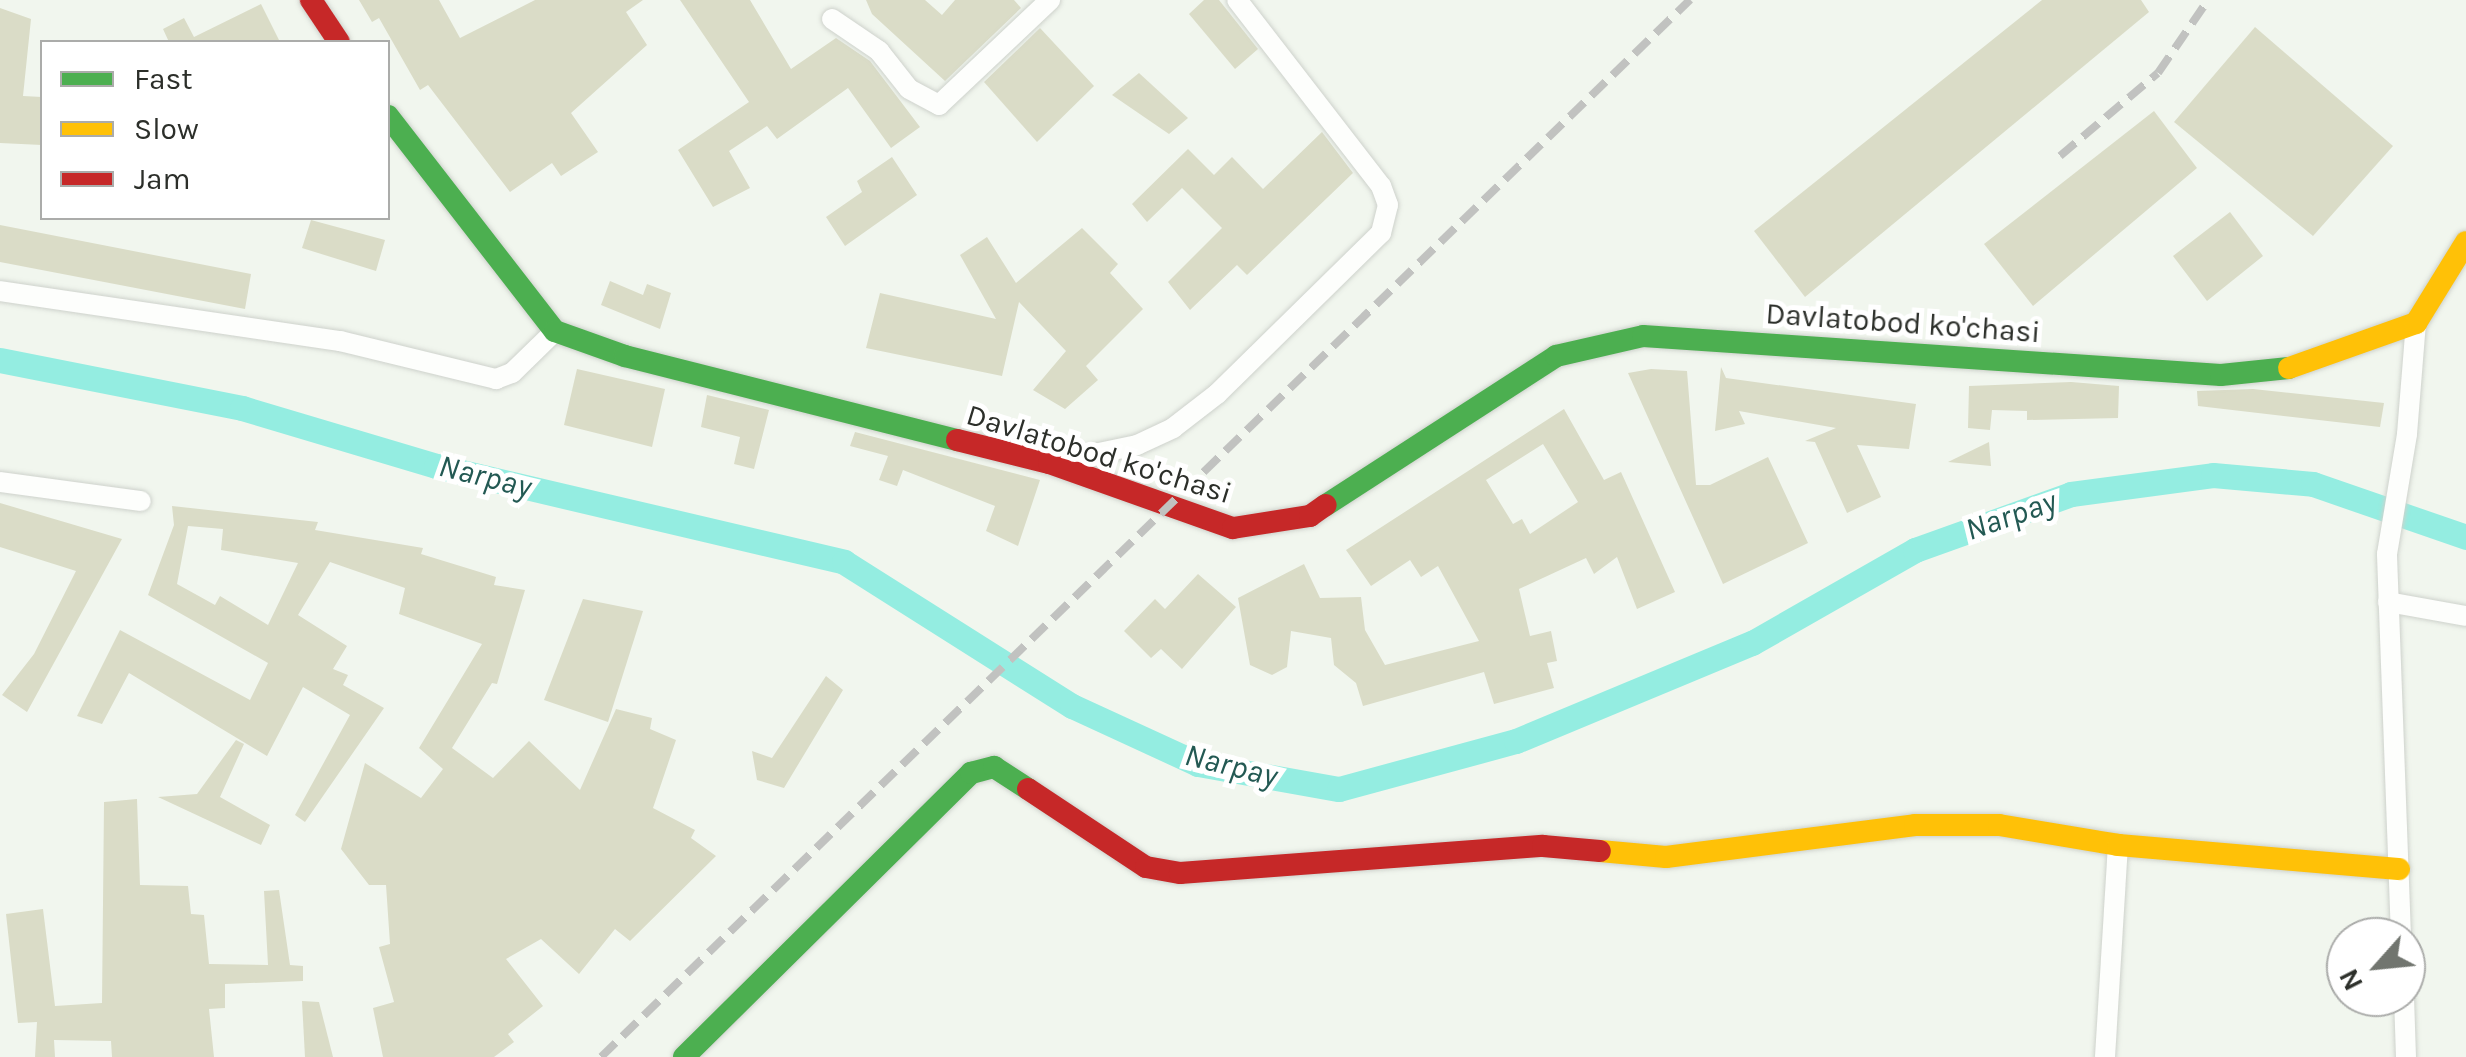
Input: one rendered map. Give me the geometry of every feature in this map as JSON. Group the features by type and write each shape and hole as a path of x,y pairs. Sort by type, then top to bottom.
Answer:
{"street":[{"path":"312,0 337,40"},
{"path":"832,18 879,51 909,90 938,105 1050,0"},
{"path":"1048,463 1137,445 1174,428 1217,394 1381,233 1388,205 1381,186 1238,0"},
{"path":"0,290 340,342 475,378 512,374 554,331 390,119"},
{"path":"2401,917 2387,554 2407,434 2416,323 2466,242"},
{"name":"Davlatobod ko'chasi","path":"554,331 625,356 1048,463 1233,528 1310,516 1556,356 1643,336 2221,375 2309,366 2416,323"},
{"path":"0,482 140,501"},
{"path":"2388,602 2466,616"},
{"path":"684,1057 927,812 971,773 994,767 1146,867 1180,874 1544,846 1666,858 1915,825 1999,826 2118,845 2400,870"},
{"path":"2104,1057 2118,845"},
{"path":"2405,1017 2406,1057"}],"building":[{"path":"359,0 439,0 460,38 535,0 643,0 626,12 647,45 571,113 598,152 561,176 552,163 510,192 428,85 420,90 379,18 372,22"},
{"path":"680,0 750,0 791,69 836,38 870,61 920,127 891,148 848,88 777,139 767,126 729,151 750,188 713,207 678,150 749,102"},
{"path":"866,0 925,0 942,15 955,0 1014,0 1021,8 945,81 872,14"},
{"path":"1204,0 1219,0 1258,49 1235,69 1189,14"},
{"path":"2042,0 2141,0 2149,12 1805,297 1754,231"},
{"path":"261,4 279,40 168,40 163,29 184,18 194,37"},
{"path":"0,8 31,19 23,96 40,97 40,145 0,143"},
{"path":"2255,27 2393,146 2313,236 2174,122"},
{"path":"1040,28 1094,86 1037,142 984,82"},
{"path":"1139,73 1188,118 1169,134 1112,95"},
{"path":"2154,111 2197,168 2033,306 1984,244"},
{"path":"1322,132 1353,173 1247,275 1237,265 1190,310 1168,282 1222,228 1182,188 1147,222 1132,204 1188,149 1214,175 1232,157 1263,189"},
{"path":"892,157 917,195 845,246 826,217 862,192 857,181"},
{"path":"2230,212 2263,256 2207,301 2173,256"},
{"path":"311,220 385,240 376,271 302,248"},
{"path":"0,225 251,274 245,309 0,262"},
{"path":"1082,228 1118,264 1110,273 1143,309 1086,366 1098,380 1065,409 1033,390 1066,351 1019,302 1002,376 866,348 880,293 996,319 960,255 987,237 1016,283"},
{"path":"610,281 643,295 647,284 671,293 660,329 601,305"},
{"path":"1721,367 1726,378 1916,404 1909,449 1857,445 1881,497 1847,513 1815,442 1805,441 1836,428 1739,411 1745,424 1715,431"},
{"path":"577,369 665,389 652,447 564,425"},
{"path":"1651,369 1687,371 1696,485 1710,485 1768,457 1808,543 1723,584 1628,373"},
{"path":"2071,382 2119,386 2118,418 2027,420 2027,411 1992,410 1990,430 1968,428 1969,386"},
{"path":"2253,389 2384,403 2380,427 2198,406 2197,391"},
{"path":"707,395 769,410 754,469 734,464 740,437 701,427"},
{"path":"1564,409 1604,480 1621,472 1675,592 1637,609 1617,557 1594,574 1586,558 1519,589 1530,636 1551,631 1557,661 1547,663 1554,688 1494,704 1484,672 1363,706 1356,683 1334,665 1331,638 1291,631 1287,667 1272,675 1250,665 1238,598 1304,564 1320,598 1361,597 1365,630 1385,665 1479,641 1438,566 1421,577 1410,560 1371,586 1346,550","holes":["1543,444 1578,502 1530,534 1522,519 1513,524 1486,480"]},
{"path":"855,432 1040,480 1018,546 986,531 995,506 903,470 897,486 879,480 888,456 850,446"},
{"path":"1989,442 1991,466 1948,462"},
{"path":"0,503 122,539 27,712 2,695 34,654 76,571 0,547"},
{"path":"172,506 318,522 315,530 423,548 421,554 496,577 494,585 525,590 497,684 492,683 452,748 493,778 529,741 580,790 616,709 652,718 650,729 676,740 653,808 695,830 691,838 716,856 630,941 615,929 579,974 541,939 506,959 543,1006 508,1034 514,1042 494,1057 383,1057 373,1008 394,1002 379,947 390,944 386,885 369,885 341,849 365,763 421,798 443,769 419,748 482,644 399,614 405,588 330,562 298,615 347,646 333,669 348,675 343,685 384,708 305,822 295,815 350,715 303,687 267,756 129,673 102,724 77,716 120,630 250,700 268,663 148,595 174,525","holes":["188,526 223,529 221,550 298,563 268,625 220,596 215,605 177,584"]},
{"path":"1198,574 1236,607 1182,669 1161,649 1151,658 1124,631 1155,599 1165,609"},
{"path":"583,599 643,611 608,722 544,700"},
{"path":"826,676 843,690 784,788 757,780 752,751 772,758"},
{"path":"236,740 244,744 220,797 270,825 261,845 158,797 197,794"},
{"path":"137,799 140,885 188,886 191,914 204,915 209,964 268,965 264,891 279,890 290,965 303,966 303,981 225,984 225,1008 209,1009 214,1057 112,1057 111,1041 54,1040 55,1057 35,1057 37,1022 18,1023 6,914 43,909 55,1006 102,1003 104,802"},
{"path":"302,1001 319,1002 333,1057 305,1057"}],"waterway":[{"name":"Narpay","path":"0,360 242,408 436,466 844,562 1072,706 1198,764 1339,789 1516,741 1752,643 1915,550 2071,494 2213,475 2313,484 2466,537"}],"railway":[{"path":"601,1057 1690,0"},
{"path":"2060,156 2158,73 2208,0"}],"traffic: fast":[{"path":"390,119 555,331 625,356 957,440"},
{"path":"1326,505 1556,356 1643,336 2221,375 2289,368"},
{"path":"684,1057 971,773 994,767 1028,789"}],"traffic: slow":[{"path":"2289,368 2416,323 2466,242"},
{"path":"1600,851 1666,857 1915,825 1999,825 2118,845 2399,869"}],"traffic: jam":[{"path":"311,0 338,40"},
{"path":"957,440 1049,463 1233,528 1310,516 1326,505"},
{"path":"1028,789 1146,867 1180,873 1543,846 1600,851"}]}
